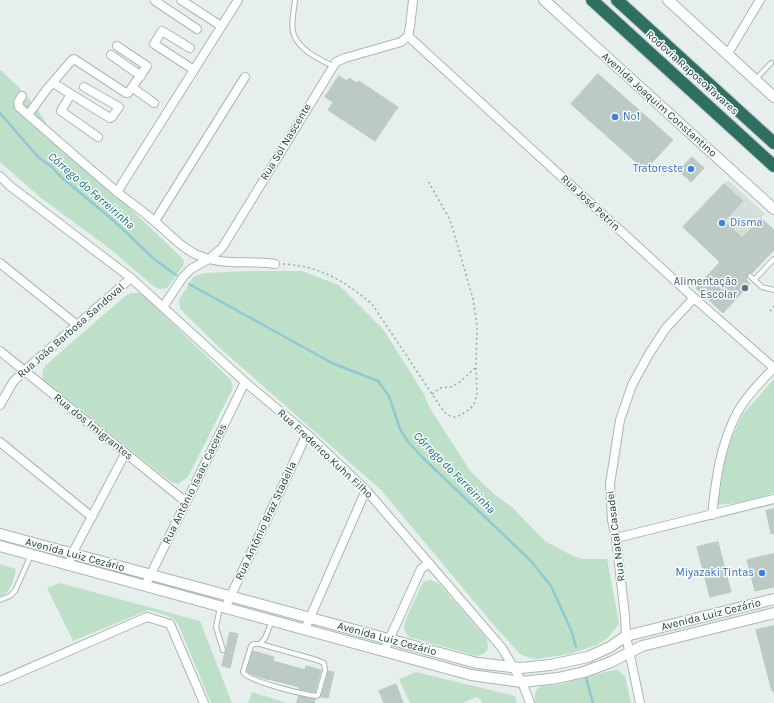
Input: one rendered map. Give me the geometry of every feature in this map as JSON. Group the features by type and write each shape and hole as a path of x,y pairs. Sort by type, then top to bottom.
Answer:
{"highway":[{"name":"Rodovia Raposo Tavares","path":"592,0 774,166"},
{"name":"Rodovia Raposo Tavares","path":"617,0 774,143"}],"street":[{"path":"156,0 155,1 197,29"},
{"path":"181,0 221,26"},
{"path":"117,192 238,0"},
{"path":"408,36 412,0"},
{"name":"Avenida Joaquim Constantino","path":"544,0 774,209"},
{"path":"668,0 774,97"},
{"path":"727,55 760,0"},
{"path":"190,48 162,30 154,44 194,70"},
{"name":"Rua Sol Nascente","path":"163,307 183,277 191,269 209,259 222,248 336,62 401,42 408,36"},
{"name":"Rua José Petrin","path":"408,36 694,298 774,368"},
{"path":"28,115 74,59 128,93 133,88 147,66 117,46"},
{"path":"112,56 141,76"},
{"path":"155,221 245,77"},
{"path":"53,83 112,118 119,107 84,87"},
{"path":"133,88 154,103"},
{"path":"72,94 61,111 98,137"},
{"path":"22,96 18,102 19,107 117,192 155,221 181,244 199,256 219,261 245,264 261,262 275,264"},
{"name":"Rua Frederico Kuhn Filho","path":"0,176 10,186 131,278 245,382 307,434 366,490 502,648 522,682 530,703"},
{"path":"0,263 77,325"},
{"name":"Rua João Barbosa Sandoval","path":"0,405 13,382 24,371 131,278"},
{"name":"Rua Natal Casadei","path":"640,703 626,636 616,538 612,520 610,484 620,420 632,385 649,354 666,328 694,298"},
{"name":"Rua dos Imigrantes","path":"0,351 186,502"},
{"path":"712,514 718,470 726,441 737,412 758,385 774,368"},
{"name":"Rua Antônio Isaac Caceres","path":"145,586 245,382"},
{"name":"Rua Antônio Braz Stadella","path":"223,607 230,596 307,434"},
{"path":"0,442 92,517"},
{"path":"69,565 72,554 125,454"},
{"path":"305,629 366,490"},
{"path":"616,538 774,499"},
{"name":"Avenida Luiz Cezário","path":"0,534 476,663 521,668 550,665 588,657 610,647 626,636 774,599"},
{"name":"Avenida Luiz Cezário","path":"0,546 471,675 522,682 558,678 584,672 611,662 642,646 774,613"},
{"path":"384,651 421,569 429,563"},
{"path":"268,606 268,619"},
{"path":"0,681 147,617 170,624 204,703"}],"lane":[{"path":"295,0 292,30 294,37 314,57 333,66"},
{"path":"755,80 771,63"},
{"path":"754,280 774,259"},
{"path":"750,276 762,287 774,290"},
{"path":"0,600 10,596 15,591 31,555"},
{"path":"223,607 216,627 223,650"},
{"path":"260,644 265,638 268,619"},
{"path":"254,644 260,644 324,663 325,671 318,695 306,695 259,681 244,674 243,672 249,649 254,644"}],"path":[{"path":"275,264 287,264 314,268 340,280 372,304 444,412 450,416 456,417 462,415 471,408 476,399 477,326 473,299 449,218 427,179"},
{"path":"770,311 774,306"},
{"path":"432,394 440,388 452,387 460,382 476,367"}],"shaded area":[{"name":"Disma","path":"728,180 765,214 720,262 683,227"}],"green space":[{"path":"0,70 29,99 41,115 52,134 182,258 184,261 183,266 167,288 160,289 153,286 109,248 41,198 0,162"},
{"path":"302,271 339,285 383,329 424,394 429,407 471,472 494,494 513,508 545,541 571,555 582,559 607,559 619,622 608,638 597,645 569,654 537,659 520,654 492,623 381,490 222,350 180,309 179,300 194,276 206,273"},
{"path":"131,293 139,293 143,295 231,380 233,386 188,477 178,484 171,482 44,380 42,375 47,364 124,297"},
{"path":"774,379 774,493 747,502 717,505 722,470 730,442 743,414"},
{"path":"0,564 16,569 9,589 0,597"},
{"path":"429,580 440,585 487,639 488,648 484,653 478,656 473,655 409,637 404,626 405,621 423,582"},
{"path":"60,583 200,621 232,703 211,703 178,624 174,619 168,616 148,610 73,641 47,588"},
{"path":"618,670 625,676 631,703 535,703 536,691 540,687 557,685"},
{"path":"416,672 515,696 517,703 482,703 477,697 462,703 410,703 399,679"},
{"path":"252,692 287,703 248,703"}],"building":[{"name":"Nº1","path":"598,74 673,140 645,170 571,104"},
{"path":"339,76 347,81 349,78 357,83 359,81 398,107 375,141 328,110 333,102 325,97"},
{"name":"Tratoreste","path":"692,157 704,168 691,182 679,171"},
{"path":"724,184 743,201 724,221 742,238 761,218 774,230 774,250 752,273 747,274 746,280 750,284 723,313 696,288 720,262 683,227"},
{"path":"774,509 774,533 771,534 766,511"},
{"path":"718,542 731,592 710,597 697,547"},
{"name":"Miyazaki Tintas","path":"774,554 774,587 755,591 747,560"},
{"path":"774,626 774,691 772,691 756,630"},
{"path":"230,632 238,634 230,668 222,666"},
{"path":"253,651 274,657 273,661 305,670 306,666 321,670 315,692 299,689 299,687 268,680 249,673 247,671"},
{"path":"328,671 334,672 328,698 321,697"},
{"path":"396,684 403,703 384,703 379,691"},
{"path":"299,696 315,699 314,703 297,703"}],"waterway":[{"name":"Córrego do Ferreirinha","path":"0,113 39,158 51,166 60,176 114,221 154,259 176,275"},
{"name":"Córrego do Ferreirinha","path":"189,284 332,363 378,381 389,396 400,429 409,443 530,560 551,586 571,630 576,647"},
{"name":"Córrego do Ferreirinha","path":"586,678 593,703"}],"place":[{"name":"Nº1","path":"615,117"},
{"name":"Tratoreste","path":"691,169"},
{"name":"Disma","path":"722,223"},
{"name":"Alimentação Escolar","path":"745,288"},
{"name":"Miyazaki Tintas","path":"762,573"}]}
